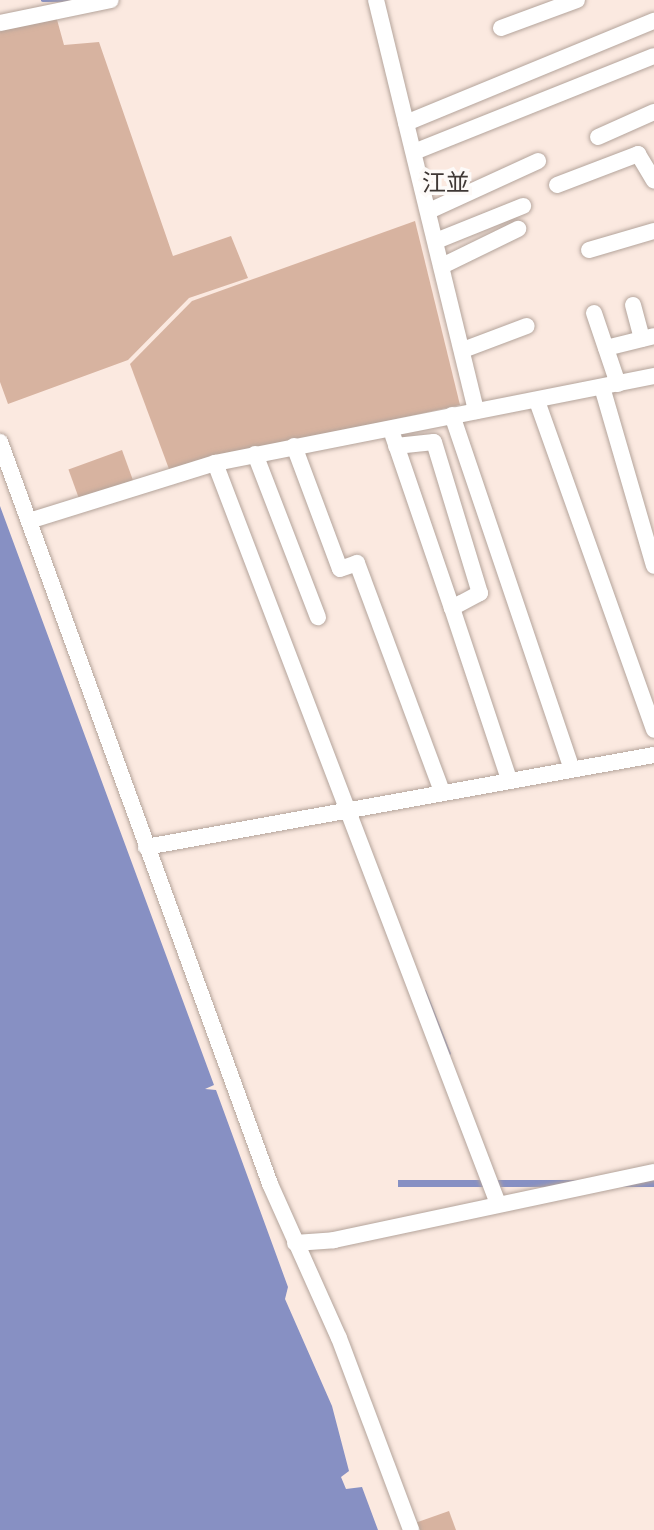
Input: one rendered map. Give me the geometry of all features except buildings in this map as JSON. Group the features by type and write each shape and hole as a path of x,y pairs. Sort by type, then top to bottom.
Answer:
{"street":[{"path":"0,23 40,7 111,0"},
{"path":"376,0 476,411"},
{"path":"500,27 578,0"},
{"path":"407,123 654,22"},
{"path":"414,152 654,56"},
{"path":"597,136 654,112"},
{"path":"557,186 638,154 654,181"},
{"path":"429,211 537,161"},
{"path":"436,241 523,206"},
{"path":"589,250 654,231"},
{"path":"442,266 513,234"},
{"path":"606,348 648,338 633,305"},
{"path":"594,313 606,348 607,389 654,566"},
{"path":"463,351 527,326"},
{"path":"29,521 215,463 255,459 419,430 476,411 538,404 654,376"},
{"path":"538,404 654,730"},
{"path":"453,420 571,766"},
{"path":"419,430 434,442 480,593 452,608"},
{"path":"393,435 509,779"},
{"path":"0,442 146,847 295,1243 311,1272 411,1530"},
{"path":"294,451 340,569 357,564 442,791"},
{"path":"255,459 318,617"},
{"path":"215,463 354,809 497,1201"},
{"path":"146,847 571,766 654,755"},
{"path":"295,1243 334,1240 497,1201 654,1172"}],"shaded area":[{"path":"56,16 64,45 99,42 173,256 231,236 248,278 189,298 128,360 8,404 0,382 0,28"},
{"path":"415,221 460,405 169,469 130,364 192,301"},
{"path":"122,450 134,483 80,502 68,469"},
{"path":"449,1511 456,1530 417,1530 415,1523"}],"water":[{"path":"0,506 214,1085 205,1089 216,1090 288,1287 285,1299 332,1406 349,1471 341,1477 346,1489 362,1487 378,1530 0,1530"},
{"path":"398,1180 654,1180 654,1187 398,1187"}],"waterway":[{"path":"43,0 68,0"},
{"path":"425,992 449,1053"}],"district":[{"name":"江並","path":"446,182"}]}
